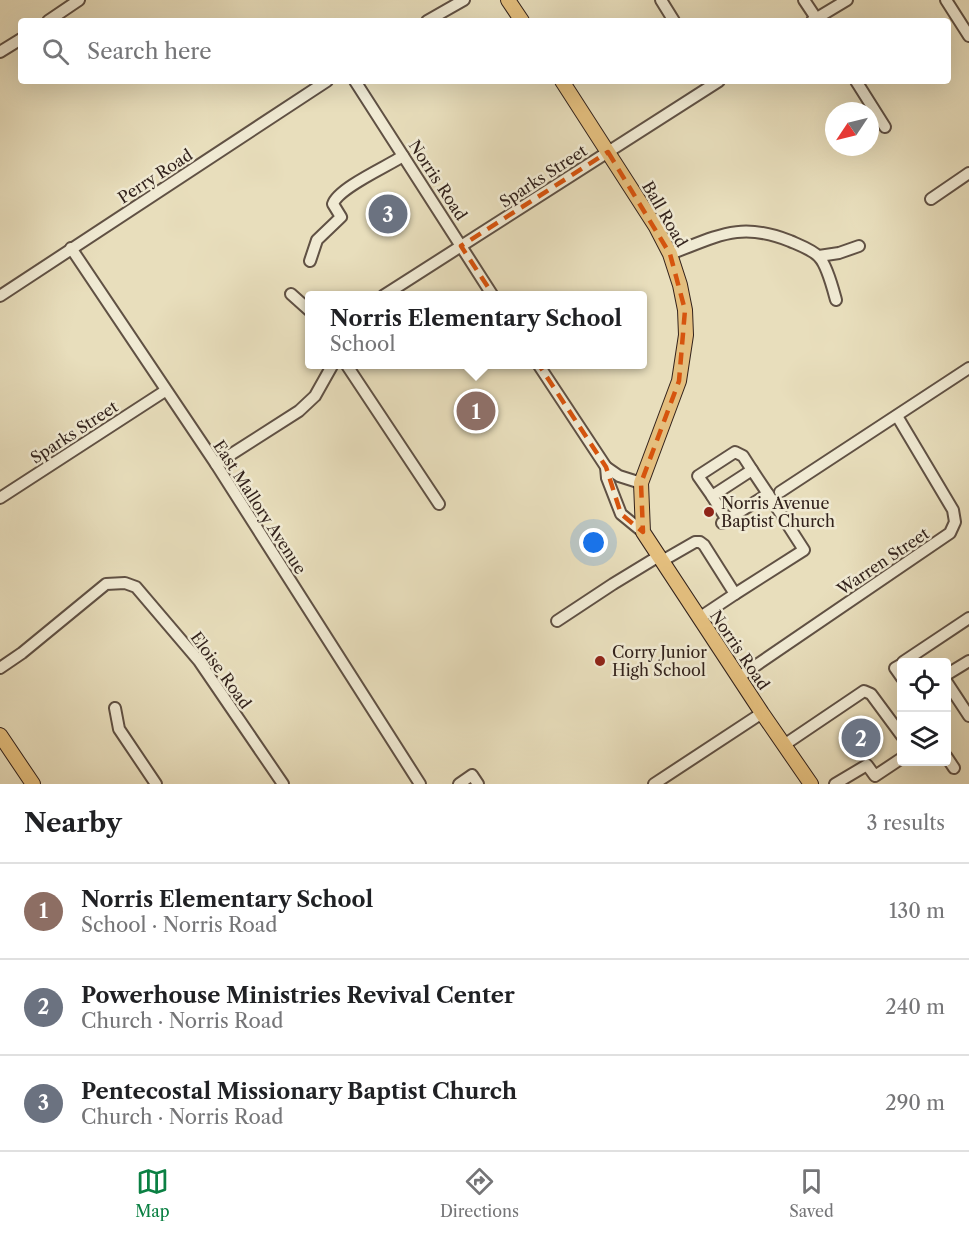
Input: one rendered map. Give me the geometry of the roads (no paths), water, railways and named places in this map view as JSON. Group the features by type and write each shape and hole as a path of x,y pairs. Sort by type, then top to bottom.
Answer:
{"main road":[{"path":"508,0 520,18"},
{"name":"Ball Road","path":"563,84 656,227 670,254 685,310 686,335 679,381 641,483"},
{"path":"641,483 643,532"},
{"name":"Norris Road","path":"643,532 811,784"},
{"path":"0,735 33,784"}],"street":[{"path":"53,18 80,0"},
{"path":"433,18 464,0"},
{"path":"661,0 672,18"},
{"path":"804,0 814,18"},
{"path":"818,18 847,0"},
{"path":"946,0 969,36"},
{"path":"0,52 18,41"},
{"name":"Perry Road","path":"0,296 322,84"},
{"name":"Norris Road","path":"358,84 490,291"},
{"name":"Sparks Street","path":"391,291 712,84"},
{"path":"858,84 885,127"},
{"path":"310,261 317,240 341,217 333,204 335,198 355,183 403,156"},
{"path":"931,199 969,173"},
{"path":"670,254 727,232 748,230 771,233 819,256 839,253 859,246"},
{"name":"East Mallory Avenue","path":"71,248 216,464 420,784"},
{"path":"819,256 831,282 836,300"},
{"path":"291,294 305,307"},
{"path":"780,492 969,368"},
{"path":"216,464 299,411 315,396 330,369"},
{"path":"349,369 440,504"},
{"name":"Norris Road","path":"541,369 606,467 619,476 641,483"},
{"name":"Sparks Street","path":"0,498 165,391"},
{"name":"Warren Street","path":"739,677 950,533 955,522 953,510 897,416"},
{"path":"699,618 804,550 768,494 743,456 735,452 698,476 712,496 725,522 768,494"},
{"name":"Norris Road","path":"606,467 607,478 621,514 643,532"},
{"path":"712,496 752,470"},
{"path":"557,621 613,584 695,542 700,542 735,594"},
{"name":"Eloise Road","path":"0,668 22,653 106,584 125,583 136,587 199,661 282,784"},
{"path":"909,658 969,618"},
{"path":"951,672 969,661"},
{"path":"951,689 969,716"},
{"path":"784,745 864,691 871,694 897,729"},
{"path":"115,708 119,729 156,784"},
{"path":"654,784 762,713"},
{"path":"835,784 867,765 875,776 897,761"},
{"path":"951,764 954,768"},
{"path":"459,784 472,775 478,784"}],"place":[{"name":"Pentecostal Missionary Baptist Church","path":"388,214"},
{"name":"Norris Elementary School","path":"476,411"},
{"name":"Norris Avenue Baptist Church","path":"709,512"},
{"name":"Corry Junior High School","path":"600,661"},
{"name":"Powerhouse Ministries Revival Center","path":"861,738"}]}
